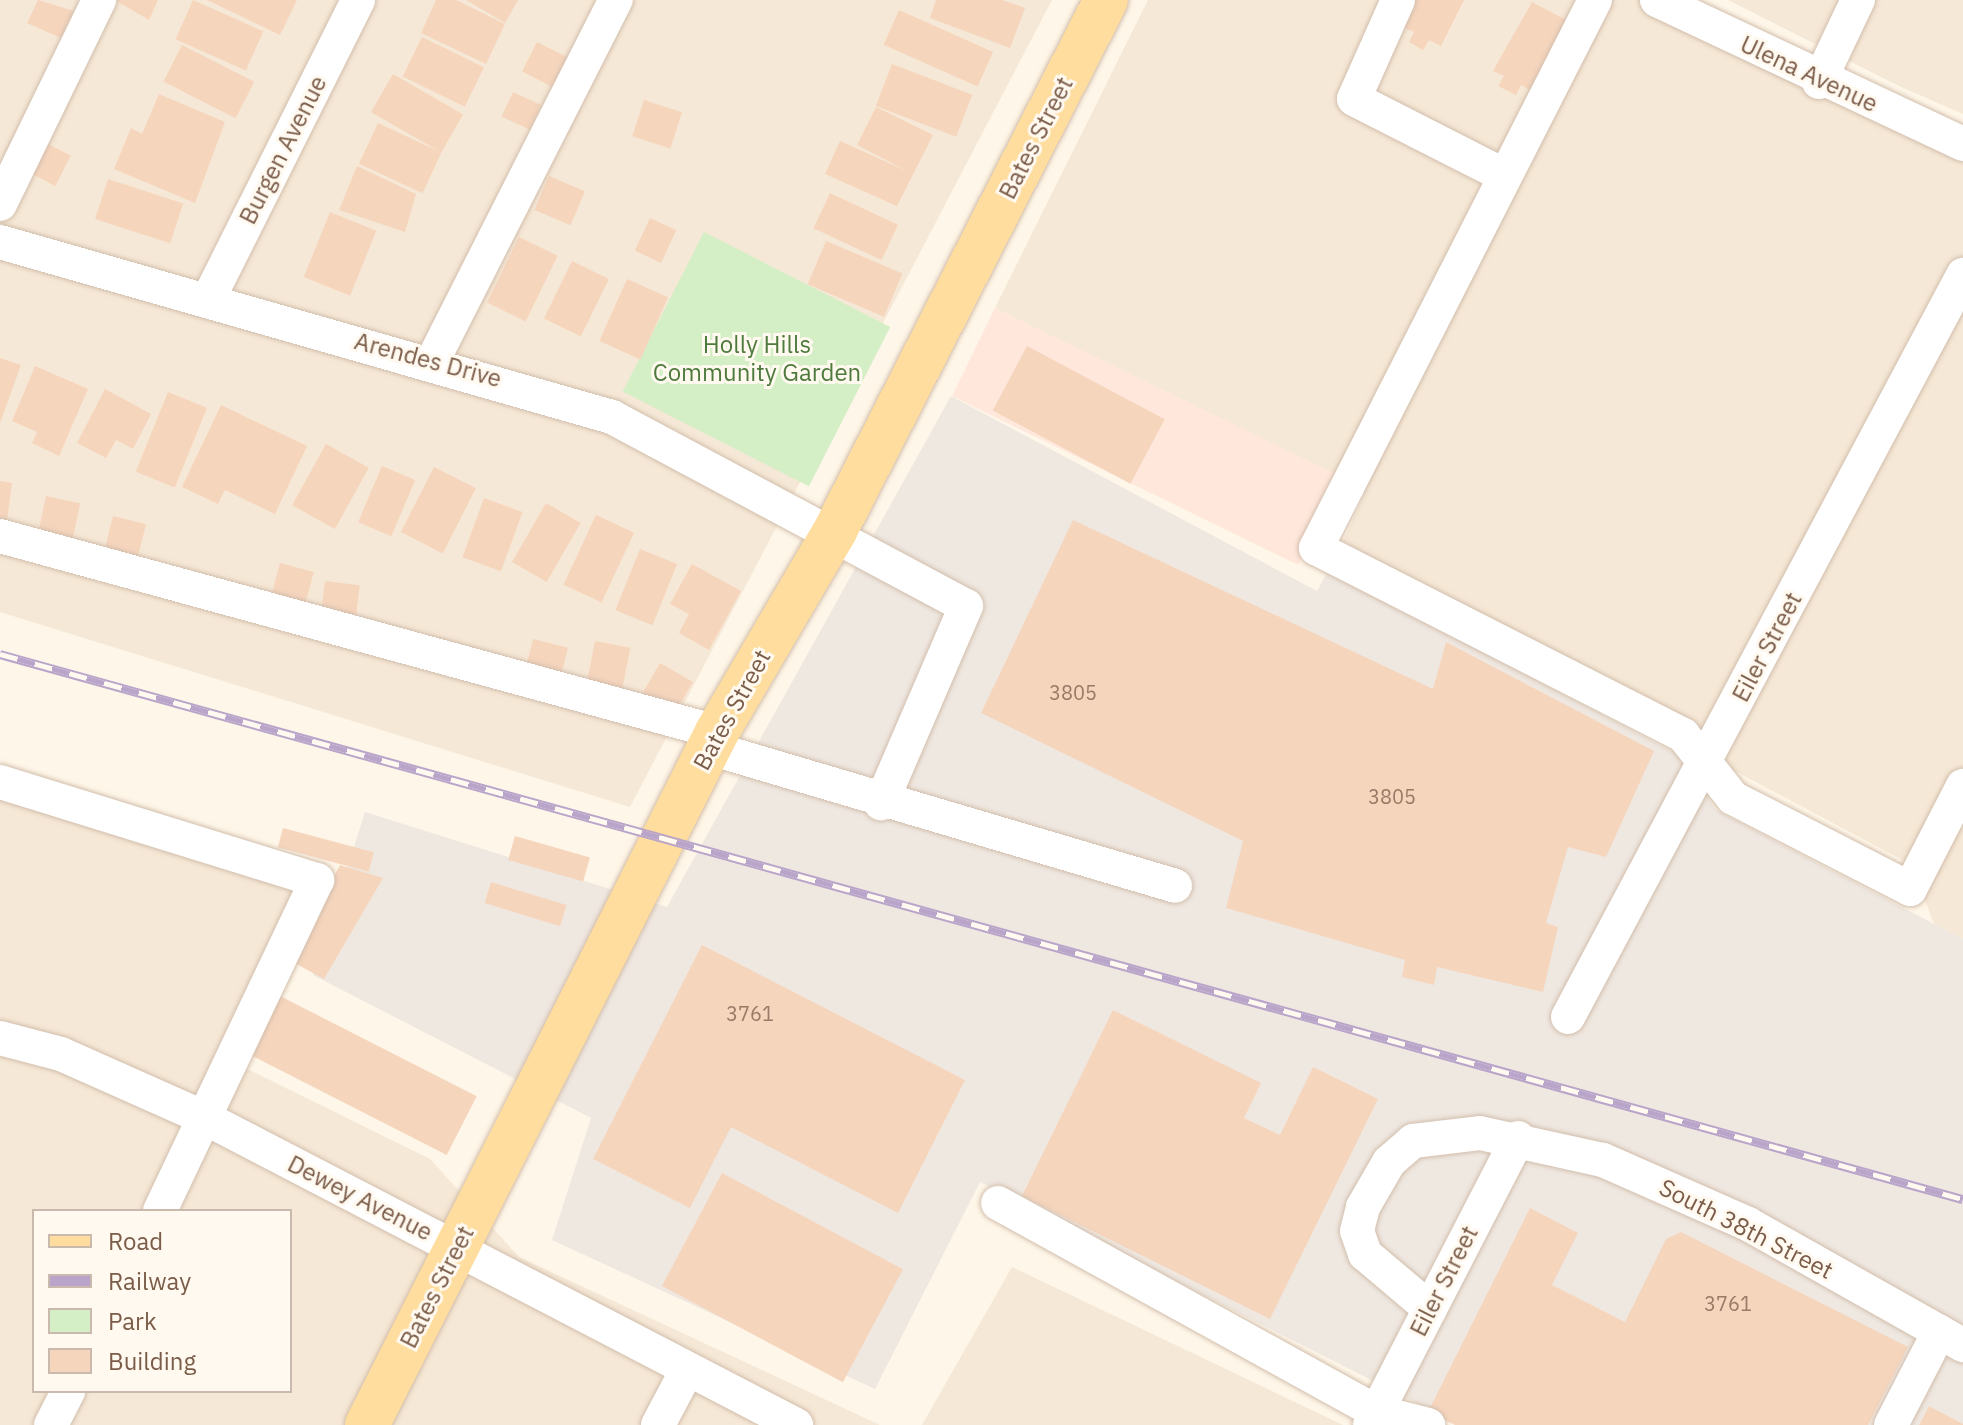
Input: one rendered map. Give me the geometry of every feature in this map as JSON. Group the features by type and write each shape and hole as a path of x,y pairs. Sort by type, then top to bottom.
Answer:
{"main road":[{"name":"Bates Street","path":"367,1425 713,740 835,531 1106,0"}],"street":[{"path":"0,204 99,0"},
{"name":"Burgen Avenue","path":"208,300 358,0"},
{"path":"433,360 616,0"},
{"path":"1398,0 1354,99 1505,176"},
{"path":"1595,0 1316,548 1683,735 1733,798 1910,889 1963,786"},
{"name":"Ulena Avenue","path":"1657,0 1819,82 1963,144"},
{"path":"1819,82 1858,0"},
{"name":"Arendes Drive","path":"0,242 433,360 612,417 835,531 966,606 881,803"},
{"name":"Eiler Street","path":"1568,1017 1706,763 1963,275"},
{"path":"0,536 713,740 881,803 1175,886"},
{"path":"0,782 317,880 207,1119 161,1209"},
{"name":"Dewey Avenue","path":"0,1038 61,1054 207,1119 796,1425"},
{"name":"South 38th Street","path":"1430,1309 1365,1254 1357,1231 1363,1207 1389,1162 1413,1141 1480,1133 1518,1138 1603,1160 1748,1224 1951,1339"},
{"name":"Eiler Street","path":"1374,1419 1518,1138"},
{"path":"998,1203 1374,1419 1428,1425"},
{"path":"1891,1425 1951,1339"},
{"path":"658,1425 687,1370"},
{"path":"51,1425 67,1393"}],"shaded area":[{"path":"0,0 1052,0 630,807 0,612"},
{"path":"1148,0 1639,0 1963,162 1963,939 1934,924 1912,865 1735,771 1696,729 1343,542 1365,493 995,308"},
{"path":"1728,0 1963,0 1963,114 1901,87"},
{"path":"995,308 1341,477 1298,565 952,396"},
{"path":"951,396 1317,591 1328,571 1681,756 1716,810 1963,939 1963,1425 1460,1425 980,1182 875,1389 552,1240 591,1118 313,975 365,812 667,907"},
{"path":"0,765 325,867 237,1064 430,1159 519,1257 880,1425 0,1425"},
{"path":"1012,1267 1343,1425 922,1425"}],"green space":[{"name":"Holly Hills Community Garden","path":"704,232 890,327 809,486 623,391"}],"building":[{"path":"38,0 74,11 61,38 27,23"},
{"path":"115,0 158,0 149,20"},
{"path":"193,0 263,31 246,71 176,39"},
{"path":"207,0 297,0 280,35"},
{"path":"436,0 456,0 505,24 486,64 421,33"},
{"path":"466,0 518,0 505,23"},
{"path":"936,0 1002,0 1025,8 1010,48 930,18"},
{"path":"1411,0 1464,0 1441,46 1429,40 1423,50 1409,42 1414,32 1399,25"},
{"path":"1532,2 1568,21 1535,93 1521,85 1516,95 1498,86 1504,76 1493,71"},
{"path":"899,10 993,52 978,87 884,45"},
{"path":"422,37 484,67 465,107 403,77"},
{"path":"537,42 569,58 554,88 522,71"},
{"path":"182,45 254,82 236,118 163,82"},
{"path":"892,64 972,95 956,137 876,106"},
{"path":"393,74 463,114 441,153 371,112"},
{"path":"513,92 541,105 530,130 502,116"},
{"path":"159,94 225,122 195,203 114,169 131,128 142,134"},
{"path":"644,100 682,112 670,149 632,136"},
{"path":"876,107 933,135 897,206 825,174 840,141 909,172 857,145"},
{"path":"378,123 441,153 422,193 359,164"},
{"path":"44,142 71,156 55,186 29,172"},
{"path":"357,166 416,194 405,232 339,210"},
{"path":"549,176 585,191 570,225 535,210"},
{"path":"108,179 183,203 170,243 95,219"},
{"path":"830,193 898,225 881,260 814,228"},
{"path":"330,212 376,231 350,296 304,277"},
{"path":"650,218 676,230 661,263 635,251"},
{"path":"519,237 558,256 526,321 487,303"},
{"path":"826,241 902,273 884,317 808,284"},
{"path":"572,261 609,279 581,336 544,319"},
{"path":"627,279 668,297 640,359 599,341"},
{"path":"1027,346 1165,419 1130,484 993,410"},
{"path":"0,358 21,365 0,423"},
{"path":"35,366 88,389 59,456 32,443 37,432 12,421"},
{"path":"105,389 151,414 133,449 116,440 106,458 77,443"},
{"path":"168,392 207,408 175,487 136,472"},
{"path":"221,405 307,446 275,514 225,490 218,504 182,487"},
{"path":"326,444 369,468 335,529 292,505"},
{"path":"382,466 415,480 391,536 358,522"},
{"path":"434,467 476,488 443,553 401,532"},
{"path":"0,481 12,483 7,521 0,520"},
{"path":"46,496 80,503 72,542 38,535"},
{"path":"484,498 523,512 501,571 462,557"},
{"path":"546,503 581,523 547,582 512,562"},
{"path":"596,515 634,533 602,603 563,585"},
{"path":"113,516 146,524 137,560 104,552"},
{"path":"1073,520 1433,689 1446,642 1654,751 1606,857 1568,847 1546,923 1558,927 1543,992 1437,967 1434,985 1402,977 1405,960 1226,908 1243,841 981,713"},
{"path":"640,549 677,564 652,625 615,610"},
{"path":"280,563 314,572 304,607 271,598"},
{"path":"692,564 741,591 709,650 679,633 689,614 670,604"},
{"path":"325,581 360,585 356,619 321,615"},
{"path":"533,639 568,648 559,682 525,673"},
{"path":"595,641 630,648 621,695 586,688"},
{"path":"660,663 693,682 673,716 640,697"},
{"path":"283,828 374,852 369,872 278,847"},
{"path":"515,836 590,857 583,882 508,860"},
{"path":"340,865 383,878 324,979 289,960"},
{"path":"491,882 567,905 560,926 485,903"},
{"path":"702,945 965,1080 898,1213 731,1127 690,1208 593,1159"},
{"path":"278,995 477,1096 447,1155 248,1054"},
{"path":"1113,1010 1261,1083 1244,1118 1280,1135 1313,1067 1378,1099 1270,1319 1022,1196"},
{"path":"722,1173 903,1269 843,1382 662,1286"},
{"path":"1530,1208 1578,1233 1552,1285 1625,1322 1666,1239 1681,1232 1908,1347 1868,1425 1455,1425 1428,1412"},
{"path":"1929,1406 1963,1424 1963,1425 1919,1425"}],"railway":[{"path":"0,654 1963,1199"}]}
